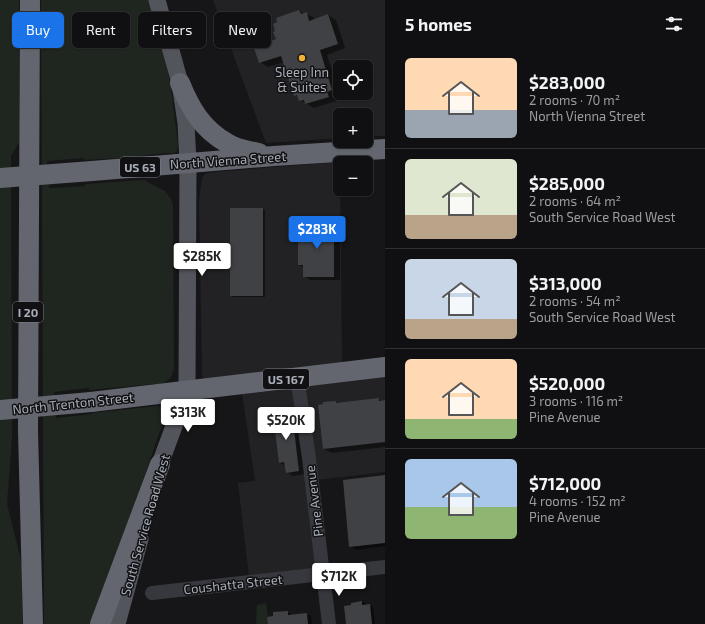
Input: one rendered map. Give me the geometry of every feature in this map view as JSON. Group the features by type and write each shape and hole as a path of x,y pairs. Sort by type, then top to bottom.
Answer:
{"highway":[{"name":"I 20","path":"30,0 28,431 33,624"},
{"path":"180,83 188,101 198,117 215,135 227,144 245,150 274,156"},
{"name":"North Vienna Street","path":"0,178 274,156 385,149"},
{"name":"North Trenton Street","path":"0,410 91,402 385,367"},
{"path":"100,624 160,464"}],"main road":[{"name":"South Service Road West","path":"117,624 147,517 160,464 188,391 188,164 186,124 180,83 157,0"}],"street":[{"name":"Pine Avenue","path":"297,378 309,458 329,624"},
{"name":"Coushatta Street","path":"152,593 385,567"}],"shaded area":[{"path":"0,0 19,0 19,12 12,12 12,48 19,48 19,142 11,156 12,439 7,504 22,564 22,624 0,624"},
{"path":"41,0 149,0 153,12 138,12 138,48 163,48 171,88 178,144 177,151 174,153 120,158 84,160 83,158 47,161 49,188 144,180 165,191 171,199 173,205 174,368 172,375 165,382 154,385 89,390 89,388 54,392 56,418 167,405 167,403 169,404 93,624 44,624 41,48 64,48 64,12 41,12"},
{"path":"213,0 385,0 385,136 373,136 373,108 333,108 333,138 266,143 231,48 271,48 271,12 217,12"},
{"path":"333,163 333,196 340,196 342,363 204,380 202,374 199,202 202,178 205,174"},
{"path":"385,374 385,472 308,481 316,567 314,569 249,577 238,483 255,481 242,393"},
{"path":"266,603 269,624 256,624 257,605"}],"building":[{"name":"Sleep Inn & Suites","path":"299,10 301,14 307,12 309,21 328,14 338,44 320,50 332,90 327,92 329,97 305,104 304,100 299,101 297,95 294,96 281,56 259,63 254,48 271,48 271,41 276,39 273,32 275,31 273,24 277,22 276,18"},
{"path":"230,208 263,208 263,296 230,296"},
{"path":"303,224 334,224 334,277 303,277 303,265 298,265 298,236 303,236"},
{"path":"379,398 379,401 385,400 385,442 323,449 318,405 323,404 323,402 336,401 336,403"},
{"path":"292,412 299,471 286,473 284,462 279,463 273,414"},
{"path":"385,475 385,543 349,547 343,480"},
{"path":"362,601 362,605 370,604 372,624 346,624 344,606"},
{"path":"288,611 288,615 307,613 308,624 268,624 267,617 273,616 273,612"}],"place":[{"name":"Sleep Inn & Suites","path":"302,58"}]}
